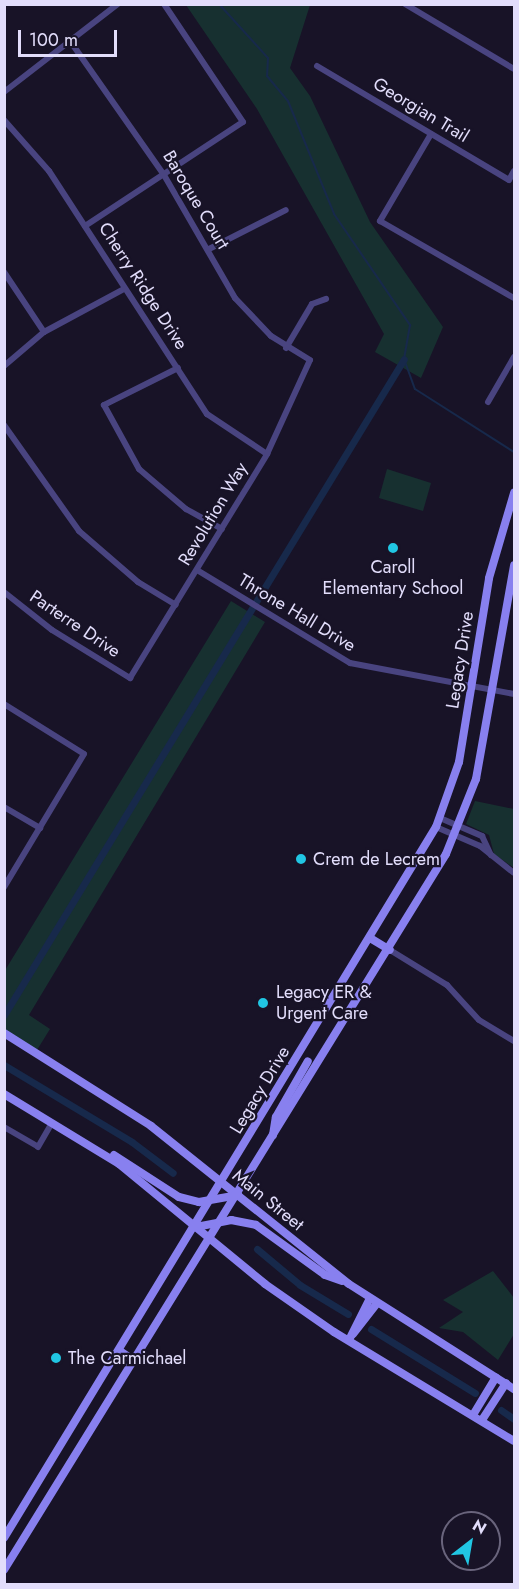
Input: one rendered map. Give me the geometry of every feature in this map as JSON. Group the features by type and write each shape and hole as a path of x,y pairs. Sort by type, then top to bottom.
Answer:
{"main road":[{"name":"Legacy Drive","path":"4,1538 214,1199 436,827 459,762 491,569 514,493"},
{"name":"Legacy Drive","path":"4,1570 318,1067 390,950 456,836 476,780 514,565"},
{"path":"370,938 390,950"},
{"name":"Main Street","path":"4,1033 151,1126 350,1284 514,1389"},
{"path":"300,1055 318,1067"},
{"path":"272,1141 276,1117 308,1061"},
{"path":"4,1094 86,1143 211,1240 351,1337 514,1441"},
{"path":"86,1143 105,1149 179,1197 214,1199 238,1195"},
{"path":"196,1227 222,1221 256,1225 325,1275 350,1284"},
{"path":"351,1337 373,1300"},
{"path":"120,1351 135,1361"},
{"path":"473,1415 496,1377"},
{"path":"482,1420 506,1383"},
{"path":"42,1477 57,1486"}],"street":[{"path":"4,92 118,4"},
{"path":"85,226 243,122 164,4"},
{"path":"405,4 514,69"},
{"name":"Baroque Court","path":"70,41 165,175 252,320 286,348 310,360"},
{"name":"Georgian Trail","path":"318,66 509,180 514,171"},
{"name":"Cherry Ridge Drive","path":"4,120 49,171 207,414 267,454"},
{"path":"431,134 380,220 514,298"},
{"path":"209,249 286,210"},
{"path":"4,272 44,332"},
{"path":"4,366 44,332 124,289"},
{"path":"286,348 312,304 326,299"},
{"path":"488,402 514,357"},
{"name":"Revolution Way","path":"130,678 267,454 310,360"},
{"path":"178,368 104,405 139,469 186,509 222,529"},
{"path":"4,424 79,531 138,582 176,605"},
{"name":"Throne Hall Drive","path":"197,570 350,663 514,694"},
{"name":"Parterre Drive","path":"4,592 52,630 130,678"},
{"path":"4,704 84,754 4,887"},
{"path":"4,807 40,828"},
{"path":"440,818 482,836 495,861"},
{"path":"436,827 480,846 495,861 514,873"},
{"path":"390,950 447,985 479,1020 514,1041"},
{"path":"4,1127 38,1147 52,1123"}],"green space":[{"path":"186,5 310,5 290,68 310,96 370,222 443,327 421,378 375,352 384,334 257,109"},
{"path":"387,469 431,483 423,511 379,498"},
{"path":"231,601 265,622 29,1015 50,1029 37,1050 5,1030 4,972"},
{"path":"475,801 514,809 514,868 494,854 489,835 466,824"},
{"path":"493,1271 514,1298 514,1334 498,1360 463,1332 439,1328 463,1312 443,1300"}],"waterway":[{"path":"219,4 268,58 267,76 288,101 334,214 410,325 404,359 415,389 514,452"},
{"path":"4,1015 404,359"},
{"path":"4,1065 132,1142 173,1173"},
{"path":"257,1249 300,1285 348,1314"},
{"path":"371,1329 475,1393"},
{"path":"501,1410 514,1419"}],"place":[{"name":"Caroll Elementary School","path":"393,548"},
{"name":"Crem de Lecrem","path":"301,859"},
{"name":"Legacy ER & Urgent Care","path":"263,1003"},
{"name":"The Carmichael","path":"56,1358"}]}
